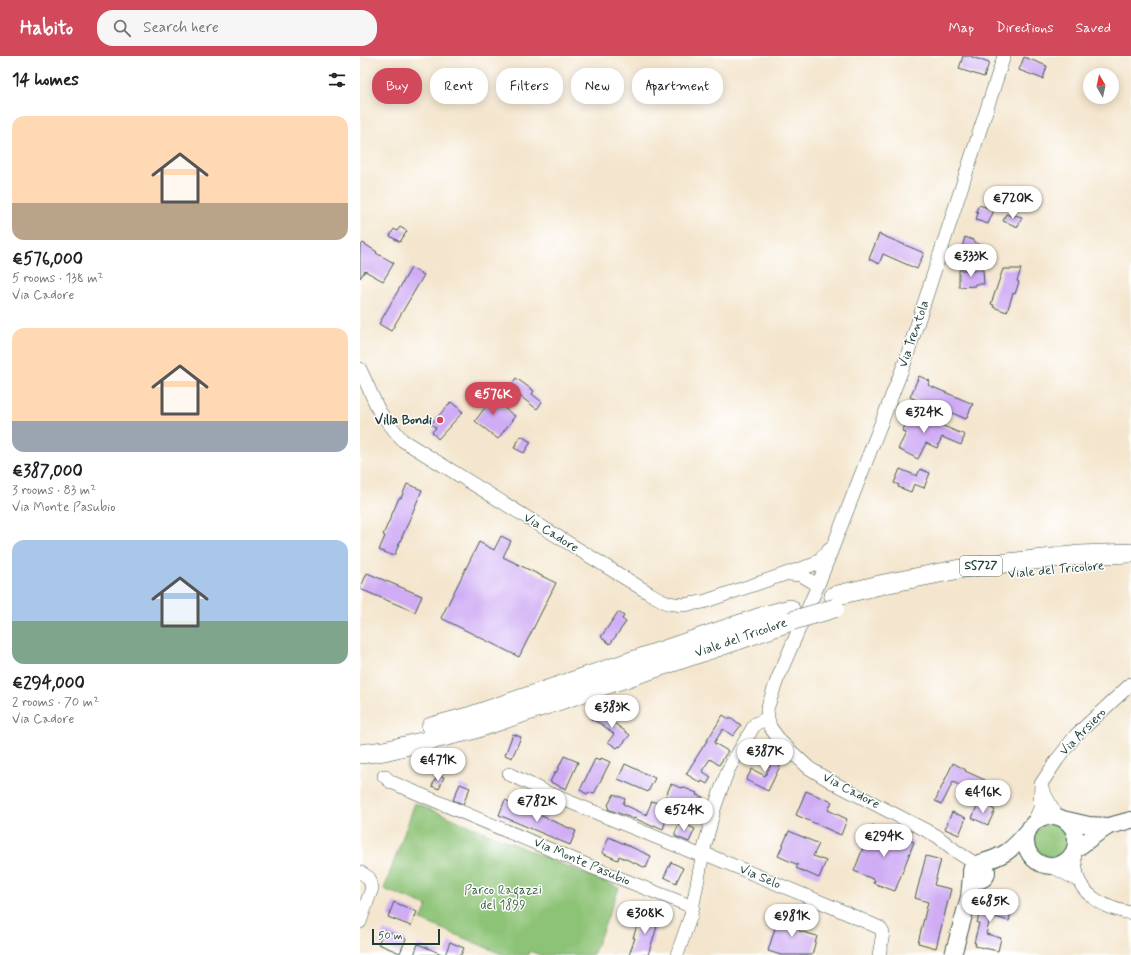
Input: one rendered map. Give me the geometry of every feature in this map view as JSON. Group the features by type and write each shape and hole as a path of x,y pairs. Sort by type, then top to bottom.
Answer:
{"highway":[{"name":"Viale del Tricolore","path":"360,754 384,751 472,730 744,638 791,615 834,602 884,584 970,567 1080,555 1131,553"},
{"name":"Viale del Tricolore","path":"834,602 887,595 971,578 1082,567 1131,564"},
{"name":"Viale del Tricolore","path":"360,741 382,739 468,718 764,616 791,615"}],"main road":[{"path":"953,955 977,871 1017,845 1031,827 1045,817 1060,818 1089,825 1109,826"},
{"path":"1060,818 1068,822 1075,832 1077,838 1074,852"},
{"path":"1031,827 1026,838 1028,852 1037,862 1050,866 1056,866 1066,862 1074,852 1109,826 1131,820"},
{"path":"977,871 996,865 1006,858 1014,856 1032,857"}],"street":[{"name":"Via Trentola","path":"818,585 905,362 1004,56"},
{"name":"Via Cadore","path":"360,369 379,411 402,440 649,594 668,603 683,605 703,602 786,574 815,564 833,547"},
{"name":"Via Cadore","path":"786,574 801,575 818,585"},
{"path":"677,955 691,915 702,854 715,806 728,770 755,724 768,718 768,704 777,680 818,585"},
{"name":"Via Arsiero","path":"1041,784 1076,735 1131,684"},
{"name":"Via Cadore","path":"768,718 770,727 781,742 809,768 832,782 937,836 977,871"},
{"name":"Via Selo","path":"509,774 548,793 835,908 880,928 883,933 879,955"},
{"name":"Via Monte Pasubio","path":"384,776 391,782 594,868 693,907"},
{"path":"1041,784 1046,797 1060,818"},
{"path":"1031,827 1040,808 1041,784"},
{"path":"1074,852 1079,881"},
{"path":"1050,866 1079,881 1089,894 1096,900 1105,905 1131,913"},
{"path":"360,872 369,878 372,888 360,922"}],"green space":[{"name":"Parco Ragazzi del 1899","path":"415,803 619,888 593,955 540,955 530,951 529,955 504,955 421,920 427,906 384,889"},
{"path":"1054,823 1063,828 1067,833 1067,847 1063,852 1058,856 1048,857 1044,856 1035,847 1034,837 1035,833 1044,824"}],"building":[{"path":"963,56 972,56 989,63 984,77 959,69"},
{"path":"1024,57 1047,66 1043,79 1019,70"},
{"path":"979,205 994,210 988,224 976,220 978,212 976,211"},
{"path":"1006,214 1014,217 1015,215 1022,217 1018,227 1003,221"},
{"path":"400,227 407,231 400,242 390,236 394,229 397,231"},
{"path":"879,234 924,253 917,269 883,254 879,264 869,259"},
{"path":"965,237 973,240 983,248 980,255 968,257 960,254"},
{"path":"363,243 377,252 376,253 394,263 383,281 365,271 360,278 360,247"},
{"path":"411,268 424,275 391,331 379,324"},
{"path":"1003,269 1021,269 1017,281 1019,282 1015,294 1013,293 1007,312 993,307 994,305 991,304"},
{"path":"959,270 983,270 984,284 959,287"},
{"path":"919,376 930,381 928,385 973,404 966,419 922,400 921,402 910,397"},
{"path":"516,378 534,391 532,394 542,402 537,409 509,388"},
{"path":"479,387 487,396 515,416 498,439 475,421 487,405 474,392"},
{"path":"451,402 463,412 438,439 432,432 436,428 431,424"},
{"path":"902,409 965,435 961,445 942,437 937,448 926,443 918,459 898,449 906,433 902,431 908,421 899,417"},
{"path":"521,436 531,442 524,453 514,448"},
{"path":"900,469 917,476 920,469 930,473 924,488 914,484 911,492 898,487 899,485 894,483"},
{"path":"407,484 422,490 394,556 379,550 385,536 383,535 399,498 401,498"},
{"path":"501,536 511,541 503,557 556,583 519,657 441,618 479,542 494,550"},
{"path":"367,573 422,596 415,612 360,589"},
{"path":"618,612 624,616 622,619 626,622 610,644 601,637"},
{"path":"599,709 607,716 606,717 630,735 620,747 619,746 617,748 608,742 614,734 601,724 591,719"},
{"path":"723,715 729,719 730,717 741,725 733,736 723,729 714,743 728,751 719,765 710,759 702,771 711,777 707,784 702,781 701,783 686,774"},
{"path":"513,734 521,737 512,758 505,755"},
{"path":"761,751 782,762 768,791 746,780 752,769 765,776 771,764 758,757"},
{"path":"564,756 578,762 566,789 550,782"},
{"path":"601,758 610,762 594,794 589,792 587,794 580,790 595,759 600,761"},
{"path":"953,763 966,770 965,771 985,780 978,794 953,782 942,804 935,801"},
{"path":"625,764 655,778 648,792 618,779"},
{"path":"438,774 444,777 439,789 432,786"},
{"path":"460,784 470,788 463,804 453,800"},
{"path":"671,784 697,793 696,795 703,797 696,813 672,803 663,829 608,809 608,805 614,794 625,799 623,804 646,815 652,801 662,805"},
{"path":"806,791 832,802 828,810 847,819 841,835 796,815"},
{"path":"505,800 576,831 570,845 499,815"},
{"path":"979,802 995,810 988,825 972,818"},
{"path":"952,812 966,818 959,835 945,829"},
{"path":"680,822 695,829 689,842 675,836"},
{"path":"872,825 914,842 895,891 873,883 875,880 854,871"},
{"path":"789,831 819,844 813,856 826,861 819,878 796,868 798,865 778,856"},
{"path":"609,837 651,856 646,868 619,856 618,860 602,853"},
{"path":"926,856 941,860 934,885 951,889 936,948 918,943 928,902 915,898"},
{"path":"671,862 683,868 676,883 664,877"},
{"path":"984,896 995,899 994,903 1012,907 1009,921 991,916 986,934 1001,938 998,951 975,946 976,943 974,943 979,923 977,923"},
{"path":"394,902 417,912 411,926 388,917"},
{"path":"645,912 660,917 648,955 629,955 638,923 641,924"},
{"path":"781,913 788,913 803,918 799,931 817,936 812,955 781,955 768,951"},
{"path":"384,930 406,939 400,953 378,944"},
{"path":"450,942 464,948 461,955 445,955"},
{"path":"418,944 444,955 414,955"}],"place":[{"name":"Villa Bondi","path":"440,420"}]}
